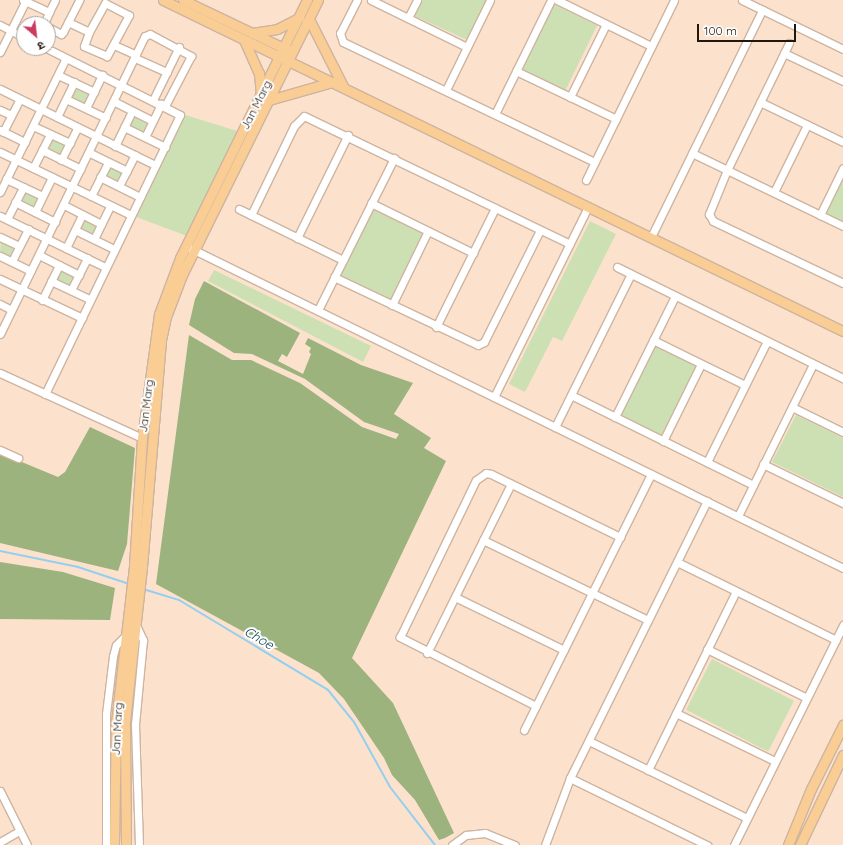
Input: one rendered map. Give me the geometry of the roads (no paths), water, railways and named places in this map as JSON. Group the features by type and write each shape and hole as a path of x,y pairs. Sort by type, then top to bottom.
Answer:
{"main road":[{"path":"163,0 284,60 304,67 344,88 843,331"},
{"path":"183,0 289,50 304,67"},
{"path":"289,50 299,18 307,0"},
{"path":"289,50 309,19 318,0"},
{"path":"252,33 277,29 299,18"},
{"path":"309,19 344,88"},
{"path":"243,39 259,73 265,98 332,82"},
{"name":"Jan Marg","path":"138,566 142,438 154,334 159,314 190,248 289,50"},
{"name":"Jan Marg","path":"114,845 116,722 126,635 134,608 161,340 177,278 189,262 190,248"},
{"name":"Jan Marg","path":"126,845 125,721 136,625 134,608"},
{"path":"788,845 812,789 843,725"},
{"path":"800,845 843,755"}],"street":[{"path":"0,52 24,0 50,12"},
{"path":"48,16 55,0"},
{"path":"56,30 62,33 79,0"},
{"path":"357,0 340,33 341,40 595,162"},
{"path":"371,0 467,47"},
{"path":"408,18 417,0"},
{"path":"446,90 490,0"},
{"path":"495,114 551,0"},
{"path":"557,0 652,46"},
{"path":"586,180 673,0"},
{"path":"742,0 843,49"},
{"path":"107,3 129,15 107,56 84,46 89,32 102,4 107,3"},
{"path":"651,237 762,10"},
{"path":"68,22 89,32"},
{"path":"570,97 606,24"},
{"path":"0,25 16,33"},
{"path":"0,334 10,309 64,206 123,85 135,57 146,36 150,34 188,52 191,58 145,137"},
{"path":"789,43 727,170 709,210 710,218 843,283"},
{"path":"114,45 167,72"},
{"path":"153,100 178,47"},
{"path":"45,394 82,318 89,300 180,115 123,85 56,53"},
{"path":"784,53 843,81"},
{"path":"0,192 66,58"},
{"path":"516,71 616,119"},
{"path":"58,75 94,92"},
{"path":"86,108 102,75"},
{"path":"57,117 74,82"},
{"path":"0,89 156,165"},
{"path":"20,99 2,131 24,142"},
{"path":"66,99 106,118"},
{"path":"114,102 153,121"},
{"path":"760,102 843,142"},
{"path":"0,110 11,115"},
{"path":"115,146 132,111"},
{"path":"251,215 298,119 310,117 570,244"},
{"path":"774,192 807,125"},
{"path":"33,126 70,144"},
{"path":"62,160 78,127"},
{"path":"124,127 165,147"},
{"path":"33,168 50,134"},
{"path":"297,238 348,135"},
{"path":"42,150 81,169"},
{"path":"0,152 131,216"},
{"path":"90,153 127,171"},
{"path":"692,153 843,226"},
{"path":"119,186 134,155"},
{"path":"318,310 394,158"},
{"path":"91,196 108,162"},
{"path":"820,215 843,168"},
{"path":"35,212 52,177"},
{"path":"100,177 140,197"},
{"path":"6,179 42,196"},
{"path":"23,187 4,218 105,267"},
{"path":"15,202 55,222"},
{"path":"371,203 473,253"},
{"path":"64,206 101,224"},
{"path":"94,239 110,206"},
{"path":"494,397 588,207"},
{"path":"436,327 496,208"},
{"path":"239,209 343,260"},
{"path":"66,248 82,215"},
{"path":"12,262 28,229"},
{"path":"75,230 114,249"},
{"path":"334,277 436,327 478,345 484,342 540,230"},
{"path":"392,305 428,231"},
{"path":"0,237 19,246"},
{"path":"190,248 843,568"},
{"path":"39,255 78,275"},
{"path":"0,256 31,271"},
{"path":"71,290 87,258"},
{"path":"42,300 59,265"},
{"path":"617,268 843,378"},
{"path":"555,427 631,274"},
{"path":"0,279 82,318"},
{"path":"51,281 89,300"},
{"path":"615,417 675,296"},
{"path":"0,304 10,309"},
{"path":"653,340 745,385"},
{"path":"707,462 767,341"},
{"path":"663,441 702,364"},
{"path":"738,516 813,364"},
{"path":"0,373 142,438"},
{"path":"571,395 753,485"},
{"path":"792,407 843,432"},
{"path":"0,450 18,458"},
{"path":"763,464 843,503"},
{"path":"536,706 401,640 400,634 451,529 476,480 481,476 491,474 620,537"},
{"path":"524,730 651,474"},
{"path":"427,653 511,484"},
{"path":"545,845 570,778 707,501"},
{"path":"483,540 648,620"},
{"path":"677,562 836,640"},
{"path":"648,770 736,591"},
{"path":"455,597 564,650"},
{"path":"136,625 142,640 135,724 138,845"},
{"path":"734,845 843,625"},
{"path":"106,845 106,714 113,656 116,645 126,635"},
{"path":"708,649 807,698"},
{"path":"676,713 775,761"},
{"path":"588,741 747,818"},
{"path":"570,778 706,845"},
{"path":"0,793 27,845"},
{"path":"0,842 19,831"},
{"path":"455,843 466,835 485,833 515,845"}],"waterway":[{"name":"Choe","path":"0,551 78,567 129,584"},
{"name":"Choe","path":"143,589 179,600 328,690 354,722 390,787 435,845"}]}
